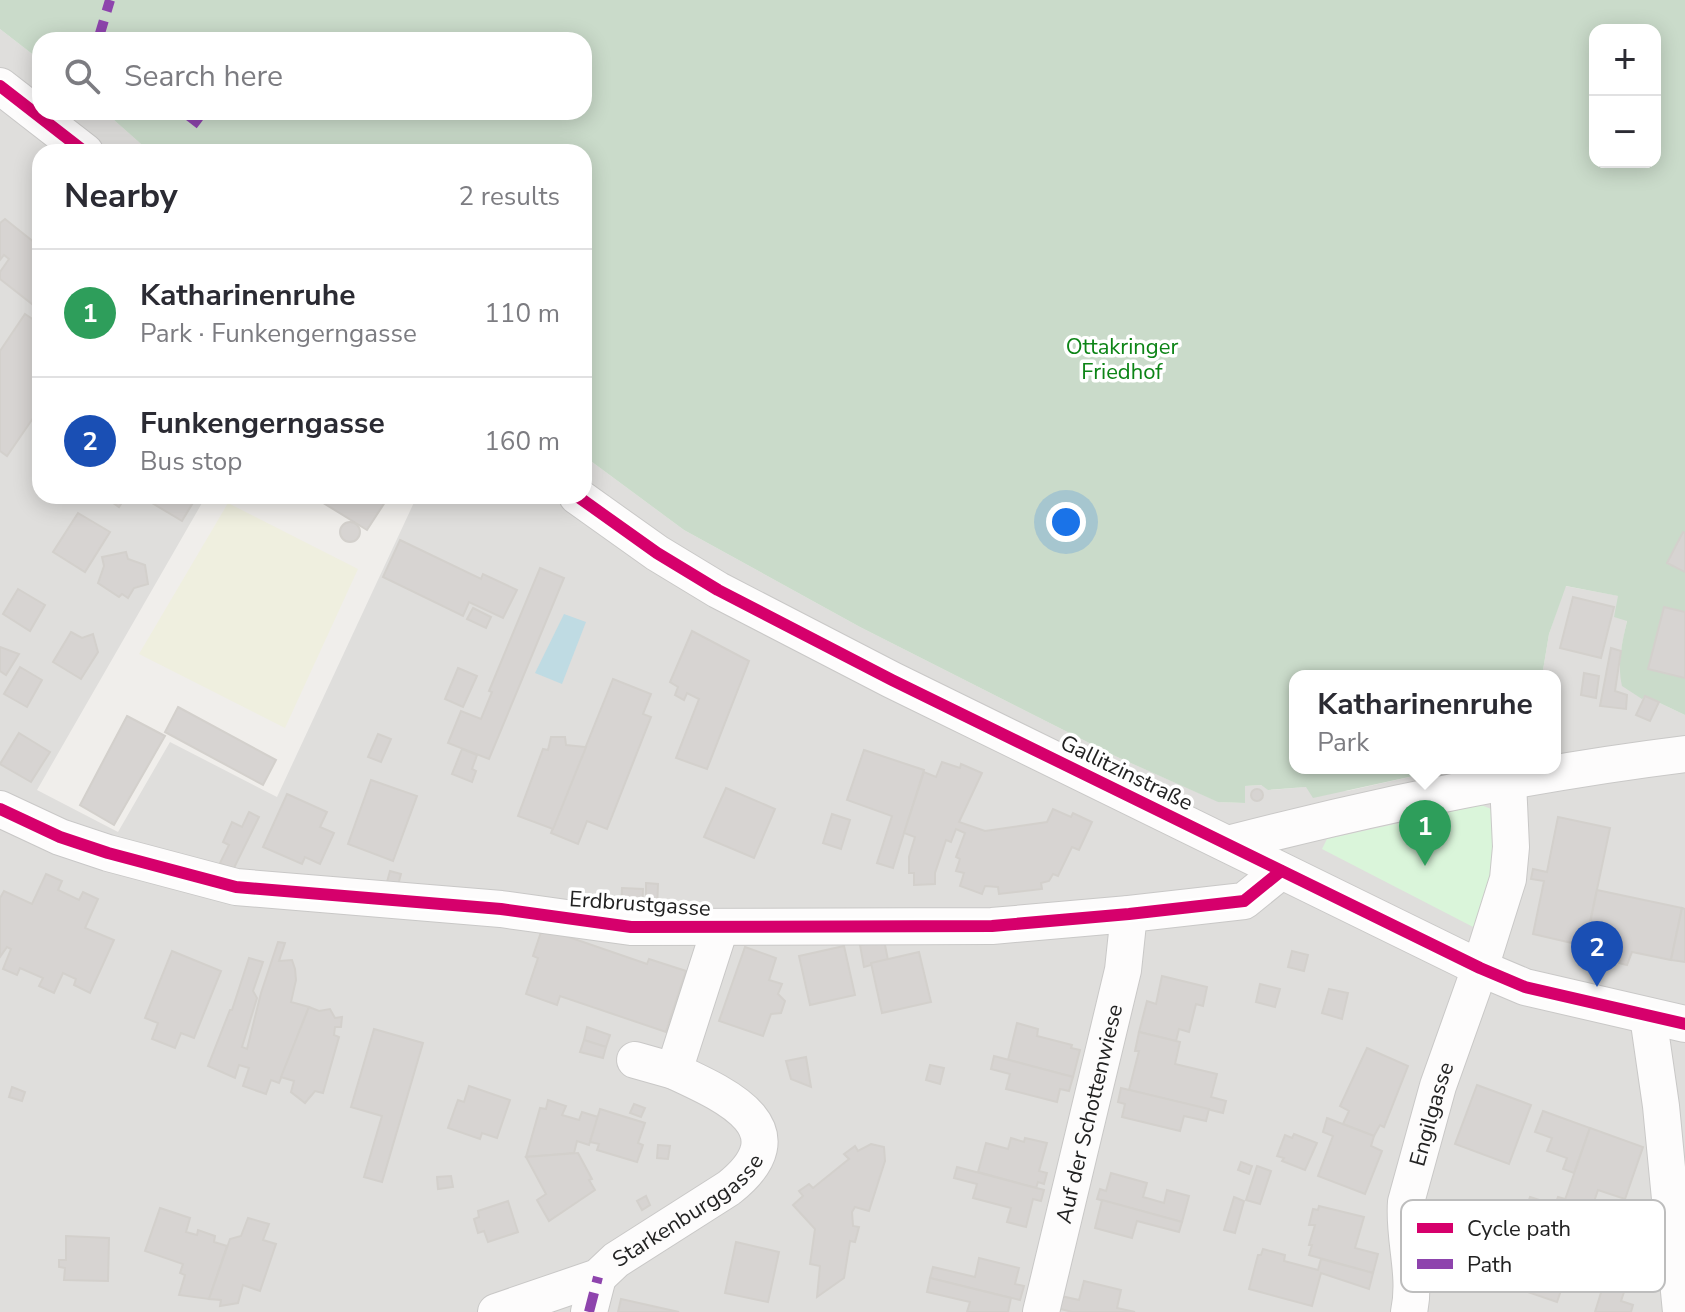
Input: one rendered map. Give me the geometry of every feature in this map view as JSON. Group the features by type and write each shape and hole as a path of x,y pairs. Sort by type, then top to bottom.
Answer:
{"street":[{"path":"0,86 32,111"},
{"path":"44,120 75,144"},
{"name":"Gallitzinstraße","path":"588,504 657,553 718,590 892,680 1480,968 1525,987 1685,1024"},
{"path":"1561,771 1685,754"},
{"path":"1228,844 1286,828 1545,774"},
{"name":"Engilgasse","path":"1407,1200 1438,1086 1480,968 1510,865 1512,821 1508,782"},
{"name":"Erdbrustgasse","path":"0,809 60,837 108,853 236,887 501,909 631,927 992,926 1244,901 1281,871"},
{"name":"Auf der Schottenwiese","path":"1041,1312 1123,970 1129,914"},
{"path":"674,1071 720,928"},
{"path":"1648,1016 1661,1106 1681,1312"},
{"name":"Starkenburggasse","path":"496,1312 598,1277 616,1260 737,1182 752,1164 757,1151 758,1133 750,1115 735,1102 674,1071 635,1060"},
{"path":"589,1312 598,1277"},
{"name":"Engilgasse","path":"1409,1312 1411,1292"}],"shaded area":[{"path":"0,29 32,54 32,120 114,120 141,144 32,144 32,504 201,504 37,790 118,832 170,742 277,797 413,504 592,504 592,462 684,530 860,627 1115,756 1219,802 1244,803 1245,786 1261,785 1269,790 1306,787 1347,791 1423,774 1561,774 1561,670 1543,670 1549,634 1565,586 1619,596 1627,620 1621,651 1645,696 1685,715 1685,1312 0,1312"}],"green space":[{"name":"Ottakringer Friedhof","path":"0,0 1685,0 1685,715 1645,696 1642,699 1622,686 1620,662 1627,621 1614,617 1618,596 1566,586 1549,634 1543,670 1289,670 1289,774 1423,774 1313,798 1306,787 1268,790 1261,785 1245,786 1245,803 1218,802 1115,756 860,627 684,530 592,462 592,144 141,144 114,120 592,120 592,32 32,32 32,54 0,29"},
{"path":"227,504 358,569 285,728 139,654"},
{"path":"1481,805 1494,810 1501,845 1479,930 1322,849 1327,839"}],"water":[{"path":"564,614 586,622 562,684 535,673"}],"building":[{"path":"5,219 32,241 32,304 0,279 0,272 9,259 4,255 0,260 0,223"},
{"path":"25,314 32,319 32,420 7,456 0,451 0,351"},
{"path":"154,504 192,504 182,521"},
{"path":"325,504 384,504 367,530"},
{"path":"78,513 110,532 85,572 53,552"},
{"path":"346,522 354,522 360,532 354,542 346,542 340,536 340,528"},
{"path":"1685,533 1685,572 1667,563"},
{"path":"400,540 481,579 483,574 517,590 503,618 469,602 463,616 383,577"},
{"path":"126,552 128,559 145,565 148,584 134,588 128,598 122,594 119,597 98,583 104,566 102,557"},
{"path":"540,568 564,578 489,759 448,743 461,711 481,719 492,692 489,691"},
{"path":"18,589 45,605 30,631 3,614"},
{"path":"1573,597 1614,607 1601,658 1560,648"},
{"path":"1664,607 1685,612 1685,678 1648,669"},
{"path":"473,608 491,617 486,628 467,619"},
{"path":"692,631 749,661 707,769 676,758 699,699 687,693 684,700 675,695 678,687 670,682"},
{"path":"71,632 82,638 93,634 98,652 81,679 53,662"},
{"path":"0,647 19,654 6,675 0,671"},
{"path":"1611,648 1621,651 1615,691 1627,695 1626,709 1600,706"},
{"path":"20,667 42,680 27,707 4,694"},
{"path":"458,668 477,676 463,707 445,699"},
{"path":"1584,673 1599,676 1596,698 1581,695"},
{"path":"613,679 651,694 643,714 651,717 607,829 587,821 578,844 551,833"},
{"path":"1645,696 1659,702 1650,721 1636,715"},
{"path":"178,707 276,760 263,785 165,732"},
{"path":"127,716 165,736 114,825 80,805"},
{"path":"19,733 50,752 31,782 0,764"},
{"path":"378,734 391,739 381,762 368,757"},
{"path":"551,737 565,737 566,745 586,747 553,829 518,816 543,749 548,750"},
{"path":"462,749 477,755 472,782 452,774"},
{"path":"864,750 924,770 893,868 877,863 892,816 847,800"},
{"path":"942,762 960,768 961,764 982,773 959,822 985,831 1047,822 1053,809 1071,817 1073,813 1092,822 1079,850 1072,847 1058,876 1053,874 1049,881 1041,883 1042,889 999,894 998,887 985,886 982,894 960,886 964,873 956,871 960,859 956,857 965,833 956,829 951,842 946,840 935,873 935,884 914,885 914,873 909,873 909,857 915,837 904,833 924,772 936,777"},
{"path":"371,780 417,796 393,861 348,844"},
{"path":"726,788 775,809 754,858 704,837"},
{"path":"1252,790 1262,790 1262,800 1252,800"},
{"path":"287,794 327,812 320,827 334,833 320,864 305,857 302,864 263,847"},
{"path":"249,812 259,817 233,870 220,863 229,845 223,842 232,822 242,827"},
{"path":"832,814 850,820 841,849 823,843"},
{"path":"1558,817 1610,828 1585,946 1533,934 1544,881 1531,879 1533,869 1547,872"},
{"path":"390,871 401,874 398,885 387,882"},
{"path":"46,874 62,881 58,890 79,900 83,892 98,899 85,928 114,940 90,993 74,985 76,979 63,973 54,993 39,986 43,978 20,968 17,975 3,969 11,949 7,947 0,957 0,898 4,891 32,904"},
{"path":"646,883 658,884 657,909 646,908"},
{"path":"622,888 643,889 642,912 621,911"},
{"path":"1597,890 1682,908 1671,960 1632,952 1627,965 1619,963 1622,950 1586,942"},
{"path":"1682,908 1685,909 1685,962 1671,960"},
{"path":"541,932 557,933 647,964 649,959 686,971 666,1032 560,996 557,1005 526,994 538,958 533,956"},
{"path":"884,940 888,960 864,967 860,945"},
{"path":"278,942 285,943 279,961 292,960 295,969 291,1002 309,1007 279,1083 271,1080 266,1094 243,1086 249,1068 239,1065 235,1078 208,1066 232,1010 249,958 263,962 253,991 257,998 242,1047 247,1049"},
{"path":"844,946 855,995 810,1005 799,956"},
{"path":"745,947 776,958 769,980 782,984 778,994 785,1001 781,1013 771,1014 763,1036 719,1021"},
{"path":"172,951 221,971 194,1038 181,1033 175,1048 152,1039 158,1023 145,1018"},
{"path":"1292,951 1308,955 1304,971 1288,967"},
{"path":"919,952 931,1002 882,1013 871,963"},
{"path":"1162,976 1207,987 1203,1006 1196,1004 1189,1032 1179,1029 1176,1041 1139,1032 1147,1001 1156,1004"},
{"path":"1260,984 1280,989 1275,1007 1256,1002"},
{"path":"1329,989 1348,993 1342,1019 1322,1013"},
{"path":"309,1007 319,1011 330,1009 335,1018 342,1017 341,1027 335,1027 334,1035 339,1037 323,1093 315,1091 305,1103 291,1092 294,1081 281,1077"},
{"path":"1017,1023 1038,1029 1037,1036 1080,1050 1073,1077 1008,1060"},
{"path":"587,1027 610,1035 606,1047 584,1040"},
{"path":"374,1029 423,1043 382,1182 364,1177 382,1116 351,1107"},
{"path":"1139,1032 1180,1042 1175,1064 1217,1074 1211,1097 1226,1101 1223,1113 1129,1090 1139,1051 1135,1051"},
{"path":"584,1040 606,1047 603,1058 580,1052"},
{"path":"1367,1048 1408,1066 1384,1127 1380,1125 1374,1136 1343,1124 1349,1111 1340,1106"},
{"path":"994,1056 1073,1077 1069,1091 1060,1089 1057,1102 1006,1089 1010,1074 991,1069"},
{"path":"806,1057 811,1087 791,1079 786,1061"},
{"path":"930,1065 944,1068 940,1084 926,1080"},
{"path":"1477,1085 1531,1105 1509,1164 1455,1144"},
{"path":"469,1086 510,1100 497,1138 482,1133 480,1139 448,1128 458,1100 464,1102"},
{"path":"12,1087 25,1092 22,1101 9,1097"},
{"path":"1121,1088 1209,1109 1206,1121 1184,1116 1180,1131 1122,1117 1125,1104 1118,1102"},
{"path":"548,1100 566,1106 562,1115 579,1120 582,1112 598,1117 589,1145 577,1141 574,1153 526,1157 540,1108 546,1109"},
{"path":"634,1104 645,1108 641,1117 630,1113"},
{"path":"600,1109 645,1123 638,1143 643,1145 637,1162 597,1150 599,1144 590,1142"},
{"path":"1543,1111 1590,1128 1574,1173 1563,1169 1567,1158 1547,1151 1552,1138 1535,1132"},
{"path":"1327,1118 1374,1136 1371,1146 1382,1151 1365,1194 1318,1176 1333,1136 1323,1132"},
{"path":"1590,1128 1643,1147 1625,1199 1598,1190 1595,1200 1565,1200"},
{"path":"1294,1134 1317,1143 1305,1170 1277,1156 1285,1135 1292,1138"},
{"path":"1011,1138 1047,1143 1039,1171 1047,1173 1044,1184 1038,1182 1036,1188 978,1172 986,1143 1008,1149"},
{"path":"871,1144 884,1147 885,1161 869,1211 855,1207 852,1212 853,1226 859,1227 855,1242 850,1241 844,1278 817,1297 820,1266 810,1264 815,1229 793,1205 803,1196 799,1191 809,1184 813,1188 849,1159 844,1154 855,1146 858,1151"},
{"path":"658,1145 670,1146 668,1159 657,1158"},
{"path":"578,1153 595,1190 549,1221 537,1200 546,1194 526,1157"},
{"path":"1241,1162 1252,1166 1249,1174 1238,1170"},
{"path":"1257,1166 1271,1171 1260,1204 1246,1200"},
{"path":"957,1167 1044,1190 1041,1201 1033,1199 1026,1227 1007,1222 1011,1208 973,1198 977,1184 954,1178"},
{"path":"1111,1173 1147,1183 1143,1197 1164,1203 1167,1190 1189,1196 1182,1222 1097,1199 1100,1189 1106,1191"},
{"path":"451,1176 453,1187 438,1189 437,1177"},
{"path":"646,1196 650,1205 642,1210 637,1201"},
{"path":"1234,1197 1244,1201 1235,1233 1224,1230"},
{"path":"1102,1200 1182,1222 1179,1232 1137,1221 1132,1238 1095,1228"},
{"path":"508,1201 518,1232 488,1242 484,1231 478,1233 474,1219 479,1217 478,1211"},
{"path":"1319,1206 1364,1217 1355,1248 1378,1254 1373,1273 1309,1255 1315,1225 1309,1225 1313,1209 1318,1210"},
{"path":"160,1208 190,1218 186,1232 197,1235 198,1230 215,1236 214,1242 227,1246 209,1299 179,1295 185,1275 180,1273 183,1264 145,1251"},
{"path":"248,1218 269,1224 263,1240 276,1244 260,1291 243,1285 238,1303 220,1306 221,1300 209,1299 230,1239 241,1236"},
{"path":"66,1236 109,1238 108,1281 64,1280 65,1268 59,1267 59,1260 66,1260"},
{"path":"736,1242 779,1252 768,1302 725,1293"},
{"path":"1263,1249 1285,1255 1284,1261 1318,1270 1321,1259 1373,1273 1369,1289 1321,1273 1312,1306 1249,1289 1258,1255"},
{"path":"979,1258 1019,1268 1015,1284 1024,1286 1020,1300 930,1278 933,1267 975,1277"},
{"path":"930,1278 1011,1298 1008,1312 967,1312 970,1302 927,1292"},
{"path":"1084,1281 1121,1290 1117,1308 1135,1312 1072,1312 1057,1308 1061,1296 1079,1300"},
{"path":"1528,1292 1560,1292 1557,1302"},
{"path":"1601,1292 1624,1292 1621,1301 1633,1305 1631,1312 1595,1312"},
{"path":"621,1299 679,1312 618,1312"}],"marked path":[{"path":"100,32 110,0"},
{"path":"194,120 202,126"},
{"path":"589,1312 598,1277"}],"cycle path":[{"path":"0,86 32,111"},
{"path":"44,120 75,144"},
{"path":"588,504 657,553 718,590 892,680 1480,968 1525,987 1685,1024"},
{"path":"0,809 60,837 108,853 236,887 501,909 631,927 992,926 1244,901 1281,871"}],"place":[{"name":"Katharinenruhe","path":"1425,866"},
{"name":"Funkengerngasse","path":"1597,987"}]}
